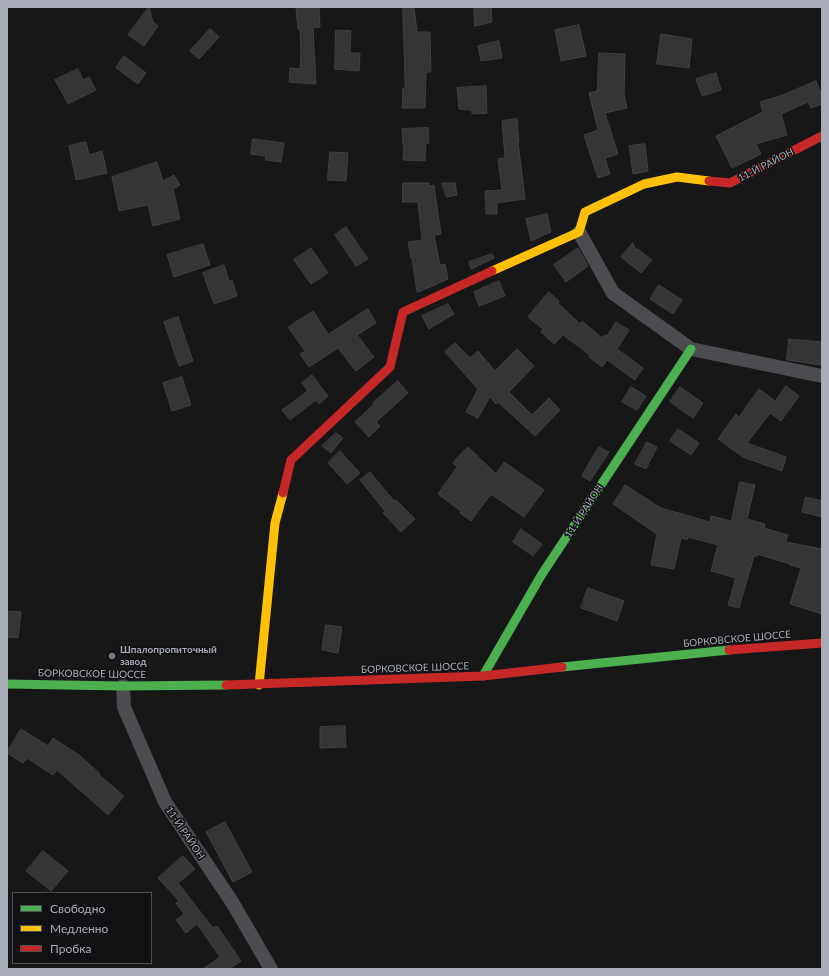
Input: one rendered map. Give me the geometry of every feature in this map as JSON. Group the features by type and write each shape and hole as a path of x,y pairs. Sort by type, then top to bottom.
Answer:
{"street":[{"name":"11-Й РАЙОН","path":"579,232 585,212 644,184 677,177 730,183 822,136"},
{"path":"259,685 275,523 291,460 390,367 403,312 579,232 613,293 691,349 822,376"},
{"name":"11-Й РАЙОН","path":"483,676 542,574 691,349"},
{"name":"БОРКОВСКОЕ ШОССЕ","path":"7,684 123,686 259,685 483,676 705,652 822,643"},
{"name":"11-Й РАЙОН","path":"123,686 124,707 165,802 232,902 271,969"}],"building":[{"path":"149,7 153,22 158,26 144,46 128,35"},
{"path":"319,7 320,27 313,28 316,84 289,82 290,68 300,69 300,29 298,29 296,9"},
{"path":"403,7 414,7 417,32 430,32 431,72 426,72 425,108 402,108 403,88 405,88"},
{"path":"474,7 491,7 492,22 475,26"},
{"path":"579,25 586,56 561,61 555,30"},
{"path":"210,29 219,37 199,59 190,51"},
{"path":"336,30 351,31 350,53 360,53 359,71 335,69"},
{"path":"661,34 692,39 689,68 657,64"},
{"path":"499,41 502,58 481,61 478,46"},
{"path":"599,53 625,54 624,95 627,108 605,113 618,154 605,158 610,174 598,178 584,135 598,130 589,93 597,91"},
{"path":"124,56 146,73 138,84 116,68"},
{"path":"78,69 83,80 89,77 96,90 68,104 55,80"},
{"path":"716,73 721,90 702,96 696,79"},
{"path":"816,81 822,96 822,104 811,108 808,102 781,114 787,135 756,144 761,154 732,168 716,136 763,112 760,102 783,95"},
{"path":"486,86 487,113 472,114 472,110 459,109 457,88"},
{"path":"517,119 518,142 525,199 497,203 497,214 486,214 485,191 502,190 498,159 505,158 502,121"},
{"path":"428,128 429,143 426,143 425,161 403,160 404,144 402,129"},
{"path":"253,139 284,143 281,162 265,160 266,156 251,154"},
{"path":"86,142 89,155 102,151 107,173 76,180 69,146"},
{"path":"645,144 648,171 633,174 629,146"},
{"path":"330,152 348,153 346,181 328,180"},
{"path":"157,162 163,181 174,175 180,185 173,189 180,219 153,226 148,205 119,211 112,177"},
{"path":"403,183 429,183 429,186 434,185 441,234 434,235 440,265 445,264 448,279 417,292 408,242 422,240 418,202 403,202"},
{"path":"442,183 455,183 457,195 447,197"},
{"path":"547,214 551,232 531,241 526,219"},
{"path":"346,227 368,259 356,266 335,235"},
{"path":"633,243 635,249 638,249 652,260 641,273 621,257"},
{"path":"203,244 210,265 174,277 167,255"},
{"path":"311,248 328,273 311,284 294,260"},
{"path":"578,248 588,266 566,282 554,265"},
{"path":"492,254 494,258 471,269 469,262"},
{"path":"224,265 229,281 232,280 237,296 214,304 203,273"},
{"path":"499,281 505,296 479,306 474,292"},
{"path":"659,285 682,300 673,314 650,299"},
{"path":"549,292 580,324 582,321 602,338 605,335 607,336 616,322 629,330 617,349 643,368 635,380 607,360 602,367 589,357 590,355 563,335 554,344 541,332 543,329 528,317"},
{"path":"448,304 454,314 429,329 422,316"},
{"path":"368,309 376,323 357,335 374,357 356,371 338,348 309,367 300,354 305,351 288,327 313,311 328,334"},
{"path":"178,317 193,361 179,366 164,322"},
{"path":"789,339 822,342 822,365 787,360"},
{"path":"455,343 470,358 478,351 495,371 517,349 534,366 509,392 532,415 549,398 560,410 535,436 498,402 496,404 490,397 478,418 466,412 478,389 445,352"},
{"path":"312,375 328,396 319,404 316,400 290,420 282,410 308,391 302,383"},
{"path":"182,377 191,405 172,411 163,383"},
{"path":"398,381 408,393 376,422 380,426 369,437 355,422 374,404 373,403"},
{"path":"786,386 799,396 781,421 770,413 747,443 786,457 782,471 743,457 718,439 736,414 739,417 759,389 775,401"},
{"path":"631,387 646,396 637,410 622,402"},
{"path":"680,387 703,403 693,418 670,402"},
{"path":"678,429 699,443 691,455 670,441"},
{"path":"336,433 343,438 331,453 322,446"},
{"path":"647,442 657,447 646,469 635,464"},
{"path":"468,447 496,474 504,462 544,490 524,517 491,494 471,521 460,513 462,512 438,494 457,467 453,463"},
{"path":"599,447 609,452 590,481 582,476"},
{"path":"340,451 360,473 347,484 328,463"},
{"path":"370,472 394,501 396,500 415,519 401,532 383,513 385,511 360,480"},
{"path":"740,482 755,485 747,519 765,524 764,528 788,535 786,542 822,549 822,614 790,604 801,568 757,554 757,556 754,556 739,608 728,605 736,578 711,571 718,545 688,537 687,540 681,538 674,569 651,565 657,534 613,504 625,485 661,508 710,522 711,516 731,521"},
{"path":"806,497 822,501 822,517 802,512"},
{"path":"521,529 542,544 533,556 513,542"},
{"path":"588,588 624,601 617,621 581,608"},
{"path":"7,611 21,612 18,638 7,637"},
{"path":"326,625 342,627 338,653 322,650"},
{"path":"345,726 346,747 320,748 320,727"},
{"path":"21,729 48,746 53,738 79,755 100,774 99,775 124,796 108,815 57,770 53,775 27,758 23,763 7,753"},
{"path":"225,822 252,872 233,882 206,832"},
{"path":"43,851 68,871 51,891 26,871"},
{"path":"183,856 195,869 178,883 213,928 217,926 241,961 229,969 203,969 220,957 197,924 186,933 176,920 184,914 176,903 179,901 158,878"}],"traffic: fast":[{"path":"483,676 542,574 691,349"},
{"path":"562,667 729,650"},
{"path":"7,684 123,686 226,685"}],"traffic: slow":[{"path":"492,271 579,232 585,212 644,184 677,177 709,181"},
{"path":"259,685 275,523 283,493"}],"traffic: jam":[{"path":"709,181 730,183 822,136"},
{"path":"283,493 291,460 390,367 403,312 492,271"},
{"path":"729,650 822,643"},
{"path":"226,685 483,676 562,667"}],"place":[{"name":"Шпалопропиточный завод","path":"112,656"}]}
